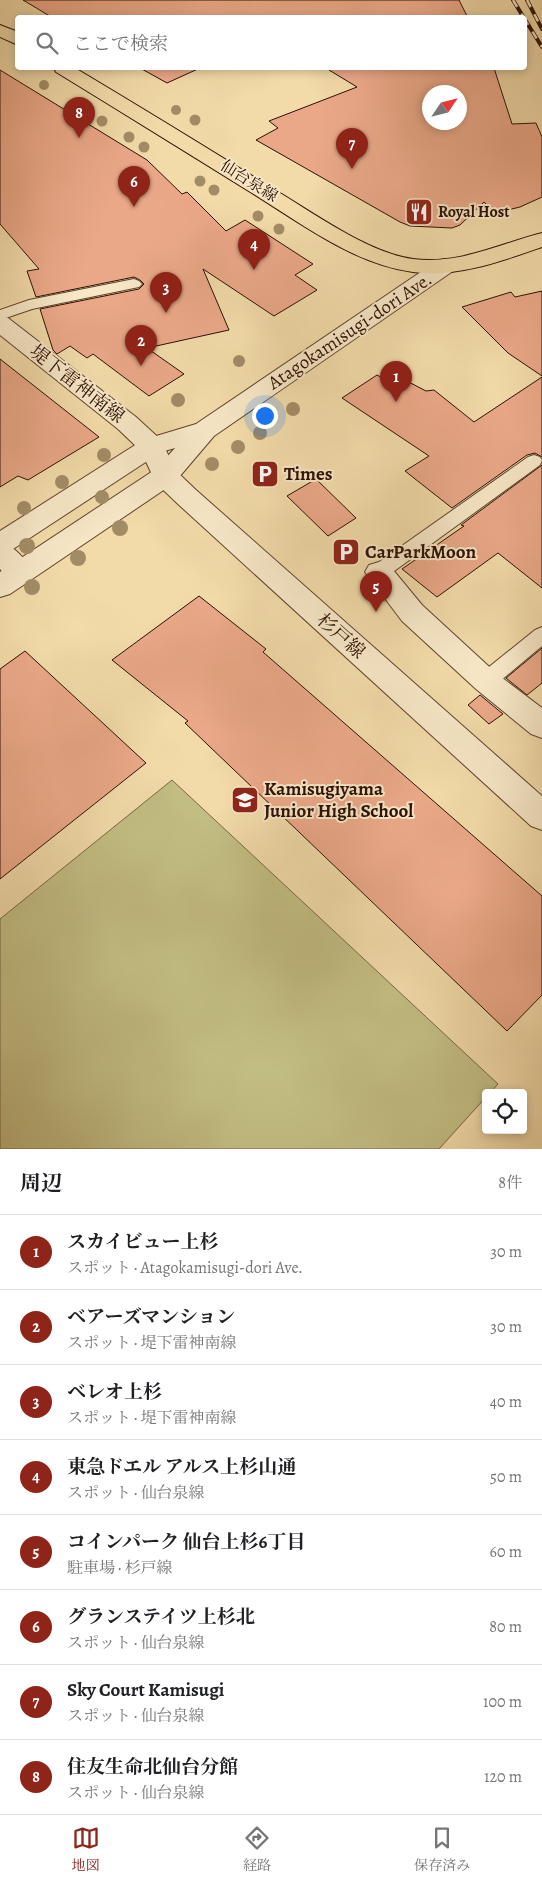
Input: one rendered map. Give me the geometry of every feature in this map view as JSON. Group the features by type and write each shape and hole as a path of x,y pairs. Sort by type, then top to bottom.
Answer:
{"main road":[{"path":"0,30 15,38"},
{"name":"仙台泉線","path":"66,70 360,248 395,262 419,266 445,266 511,250 542,240"}],"street":[{"name":"Atagokamisugi-dori Ave.","path":"10,579 165,476 205,430 445,266"},
{"name":"堤下雷神南線","path":"0,323 127,423 152,446"},
{"name":"Atagokamisugi-dori Ave.","path":"0,544 152,446 205,430"},
{"name":"杉戸線","path":"152,446 165,476 542,816"},
{"path":"0,552 10,579"},
{"path":"379,572 412,613 486,681 542,725"}],"lane":[{"path":"0,315 29,305 134,284"},
{"path":"379,572 534,461"},
{"path":"486,681 542,635"}],"shaded area":[{"path":"172,780 498,1084 494,1089 482,1089 482,1101 439,1149 0,1149 0,919"}],"building":[{"path":"23,0 459,0 466,15 48,15"},
{"path":"0,70 147,160 182,194 187,192 226,231 245,220 313,264 295,275 317,290 274,316 203,269 229,330 147,348 184,374 149,396 93,354 87,358 70,346 57,354 53,350 40,309 139,289 144,284 134,277 36,297 27,271 39,269 0,224"},
{"path":"144,70 196,70 167,83"},
{"path":"329,70 495,70 512,124 536,123 542,137 542,197 520,207 495,213 484,202 460,225 452,228 410,226 256,140 278,128 269,121 357,87"},
{"path":"542,291 542,376 508,353 462,307 511,292 515,297"},
{"path":"0,359 99,437 28,480 18,476 0,487"},
{"path":"377,375 394,384 403,379 426,391 434,390 474,422 542,377 542,457 535,453 527,455 452,508 405,471 429,456 342,398"},
{"path":"542,465 542,588 498,553 437,597 402,569 464,526 461,525"},
{"path":"316,479 356,518 328,536 287,496"},
{"path":"199,596 266,649 263,652 542,896 542,995 507,1031 185,723 188,721 112,660"},
{"path":"542,648 542,683 527,695 506,678"},
{"path":"25,651 146,763 0,879 0,669"},
{"path":"480,695 503,714 489,724 468,705"}],"railway":[{"path":"513,0 522,15"},
{"path":"527,0 542,29"},
{"path":"527,23 542,47"}],"place":[{"name":"住友生命北仙台分館","path":"79,138"},
{"name":"Sky Court Kamisugi","path":"352,169"},
{"name":"グランステイツ上杉北","path":"134,207"},
{"name":"Royal Host","path":"419,212"},
{"name":"東急ドエル アルス上杉山通","path":"254,270"},
{"name":"ベレオ上杉","path":"166,313"},
{"name":"ベアーズマンション","path":"141,366"},
{"name":"スカイビュー上杉","path":"396,402"},
{"name":"Times","path":"265,474"},
{"name":"CarParkMoon","path":"346,552"},
{"name":"コインパーク 仙台上杉6丁目","path":"376,612"},
{"name":"Kamisugiyama Junior High School","path":"245,800"}]}
